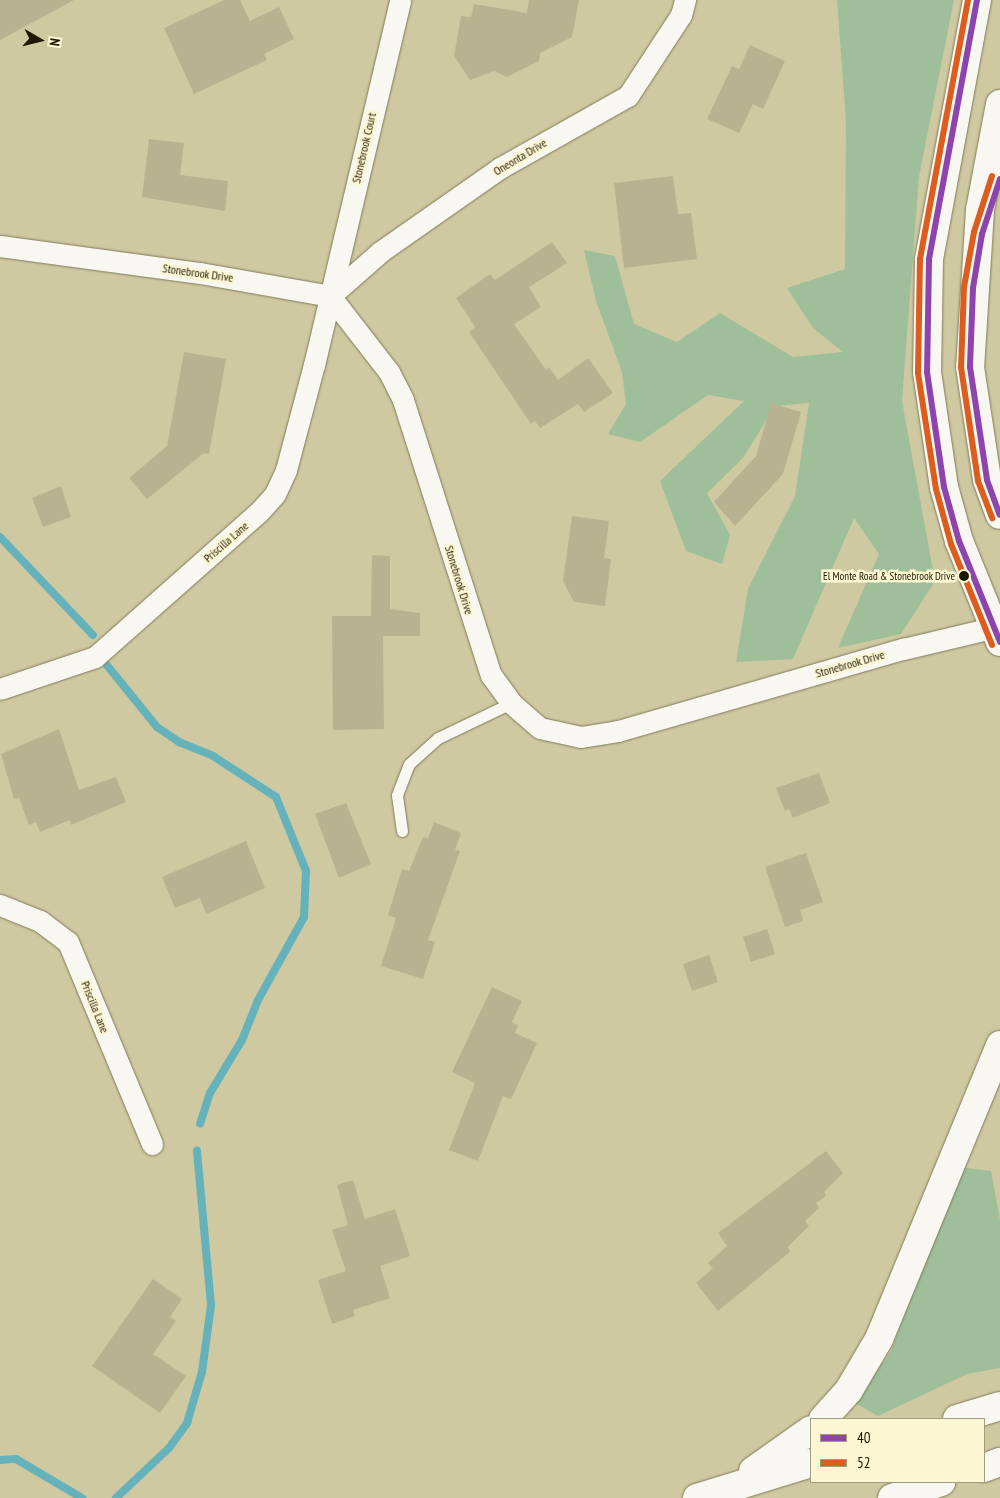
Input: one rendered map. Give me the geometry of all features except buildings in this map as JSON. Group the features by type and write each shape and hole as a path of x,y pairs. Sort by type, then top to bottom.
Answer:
{"main road":[{"path":"976,0 929,260 927,372 944,487 959,541 998,632"},
{"path":"1000,104 980,210 973,288 970,367 976,425 986,480 1000,515"},
{"path":"824,1418 849,1390 880,1339 1000,1045"},
{"path":"960,1418 1000,1406"},
{"path":"706,1495 780,1455 810,1431"},
{"path":"985,1468 1000,1462"},
{"path":"706,1495 810,1463"},
{"path":"892,1498 938,1483"}],"street":[{"name":"Stonebrook Court","path":"330,296 400,0"},
{"name":"Oneonta Drive","path":"330,296 380,252 500,168 628,96 681,15 685,0"},
{"path":"973,288 982,234 1000,179"},
{"name":"Stonebrook Drive","path":"0,246 209,274 330,296 389,372 403,400 480,650 491,675 510,703 540,728 581,737 618,731 946,638 998,632"},
{"name":"Priscilla Lane","path":"0,689 95,657 258,513 275,494 286,470 330,296"},
{"name":"Priscilla Lane","path":"0,905 40,921 68,942 152,1144"}],"lane":[{"path":"402,831 397,795 408,764 438,738 510,703"}],"green space":[{"path":"837,0 954,0 919,177 902,401 935,581 901,634 838,648 879,554 854,518 793,659 736,662 748,589 795,496 809,403 775,406 743,458 707,493 730,535 722,564 686,551 660,481 744,401 708,395 640,442 608,434 626,404 622,372 596,301 584,250 615,256 634,324 677,342 720,313 793,357 843,352 813,328 787,288 845,269 846,122"},
{"path":"959,1167 991,1171 1000,1220 1000,1368 967,1374 878,1416 855,1403 891,1351"}],"waterway":[{"path":"0,537 93,635"},
{"path":"106,664 157,727 179,742 213,756 276,797 306,871 304,917 258,1000 242,1040 210,1093 200,1123"},
{"path":"116,1498 169,1448 187,1423 202,1372 211,1305 197,1151"},
{"path":"0,1460 16,1459 82,1498"}],"transit line":[{"name":"52","path":"968,0 920,259 918,373 936,489 951,544 992,645"},
{"name":"40","path":"977,0 929,260 927,372 944,487 959,541 1000,642"},
{"name":"52","path":"992,176 974,232 964,287 961,367 978,481 992,518"},
{"name":"40","path":"1000,179 982,234 973,288 970,367 987,480 1000,515"}],"place":[{"name":"El Monte Road & Stonebrook Drive","path":"964,576"}]}
